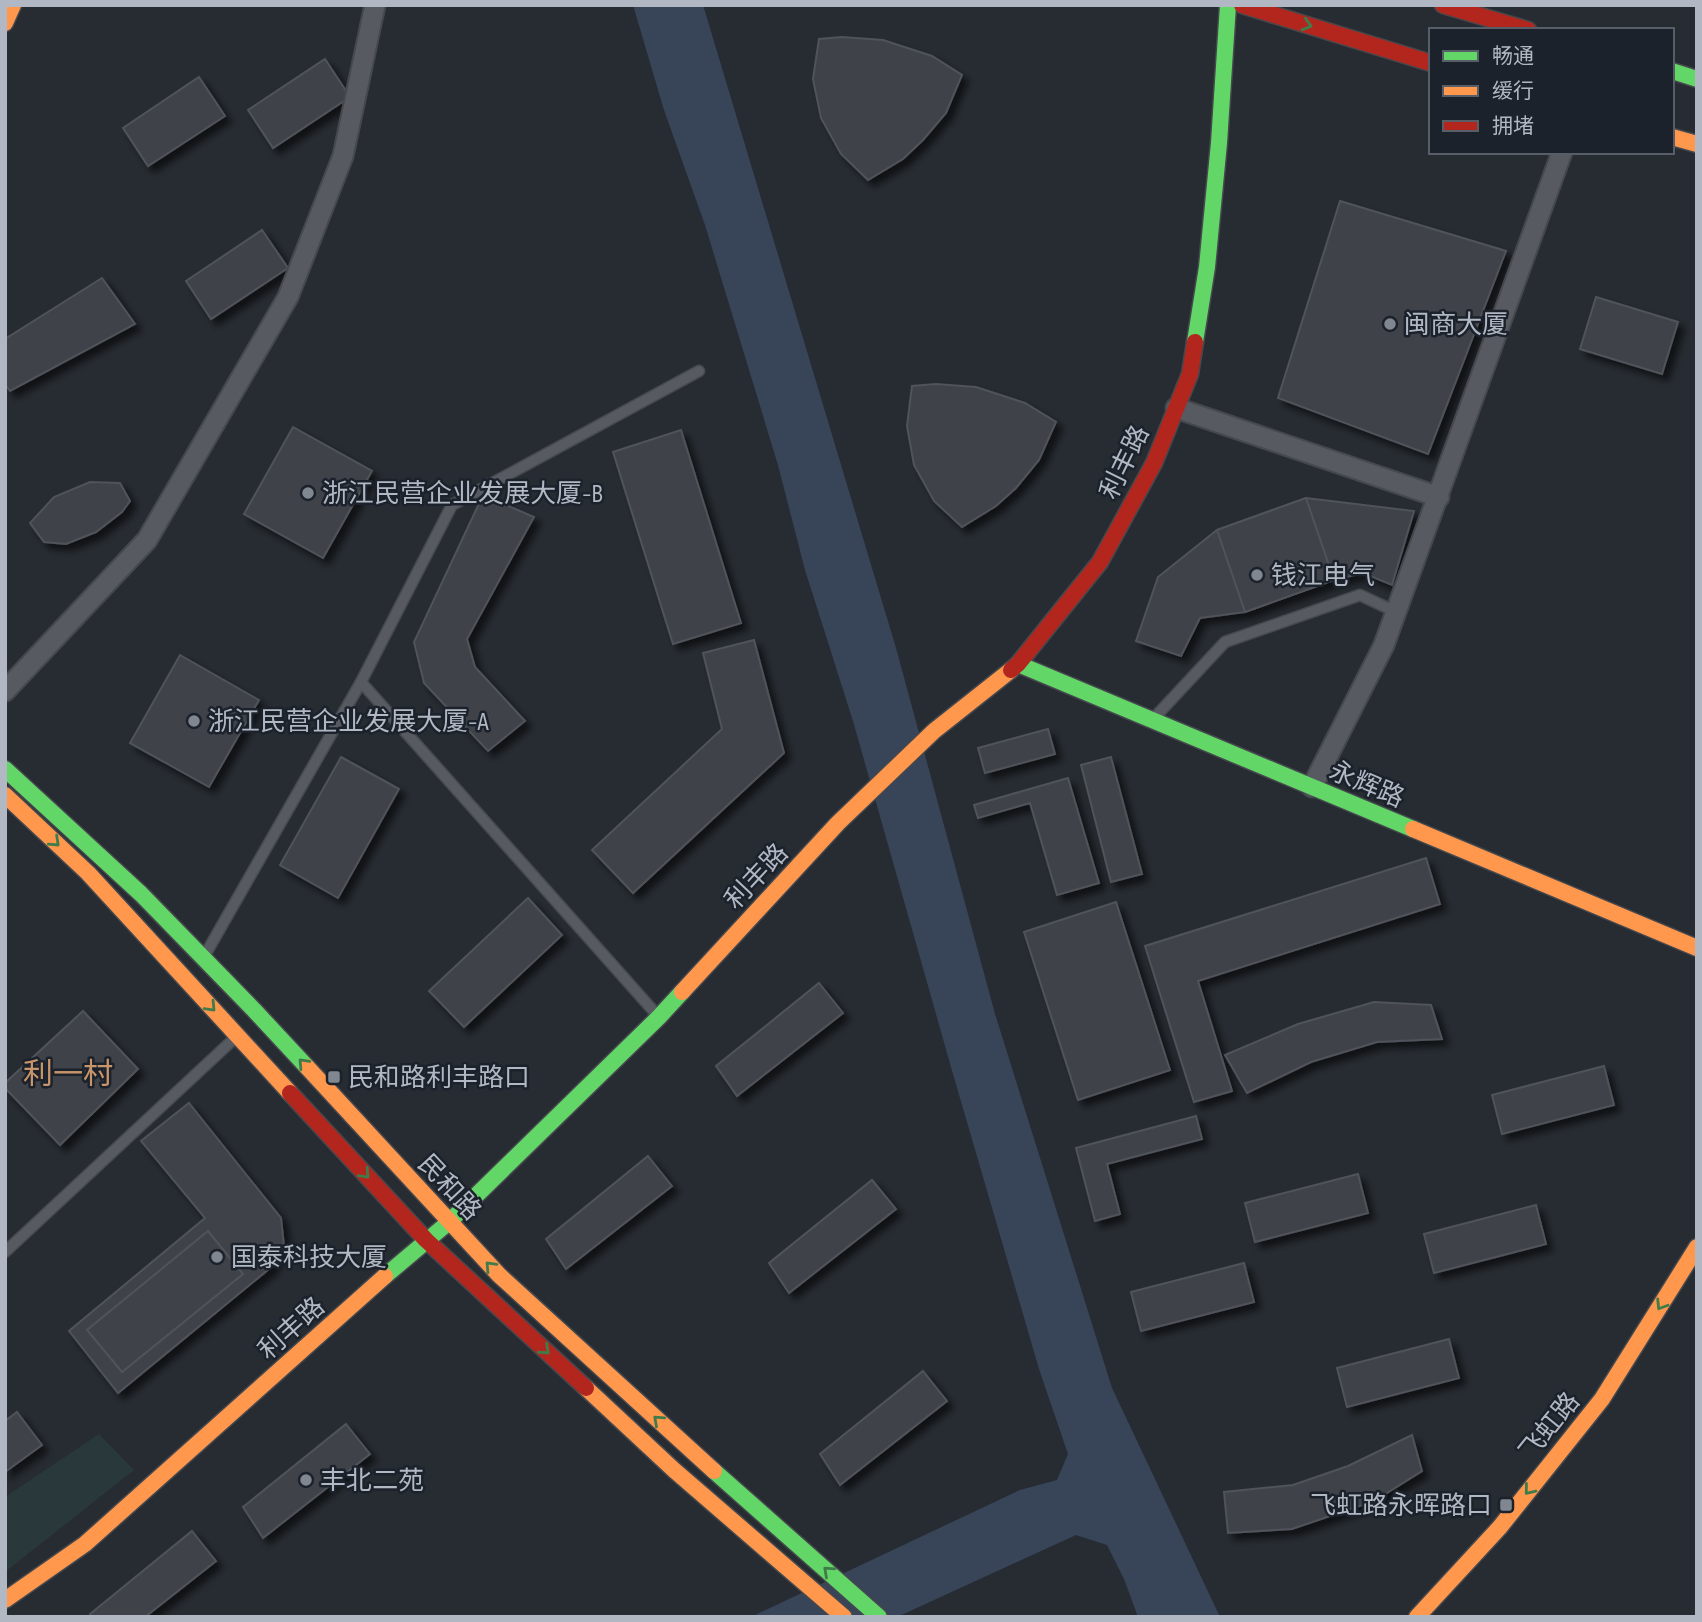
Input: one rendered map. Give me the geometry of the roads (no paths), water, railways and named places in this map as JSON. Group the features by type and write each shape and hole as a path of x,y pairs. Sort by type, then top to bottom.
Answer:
{"main road":[{"path":"5,23 13,5"},
{"name":"利丰路","path":"5,1600 85,1544 449,1222 659,1017 838,823 934,731 1018,664 1100,562 1154,463 1190,374 1208,267 1228,5"},
{"path":"1242,5 1429,62"},
{"path":"1443,5 1491,24 1516,28"},
{"path":"1674,72 1697,79"},
{"path":"1674,137 1697,144"},
{"name":"永辉路","path":"1018,664 1697,948"},
{"name":"民和路","path":"5,769 141,894 204,958 509,1284 879,1617"},
{"name":"民和路","path":"5,795 88,873 426,1240 674,1469 844,1617"},
{"name":"飞虹路","path":"1417,1617 1500,1527 1602,1399 1697,1247"}],"street":[{"path":"5,691 147,540 288,297 343,156 374,5"},
{"path":"1312,787 1384,645 1561,154"},
{"path":"1176,408 1439,497"}],"lane":[{"path":"204,958 361,682 452,505 699,371"},
{"path":"1152,720 1224,642 1360,595 1396,612"},
{"path":"361,682 659,1017"},
{"path":"5,1252 237,1035"}],"water":[{"path":"633,5 703,5 896,648 995,1014 1112,1388 1220,1617 1138,1617 1124,1579 1107,1545 1076,1535 897,1617 751,1617 1020,1490 1057,1480 1068,1454 1039,1369 853,721 805,570 778,465 705,225 664,110"}],"place":[{"name":"闽商大厦","path":"1390,324"},
{"name":"浙江民营企业发展大厦-B","path":"308,493"},
{"name":"钱江电气","path":"1257,575"},
{"name":"浙江民营企业发展大厦-A","path":"194,721"},
{"name":"民和路利丰路口","path":"334,1077"},
{"name":"国泰科技大厦","path":"217,1257"},
{"name":"丰北二苑","path":"306,1480"},
{"name":"飞虹路永晖路口","path":"1506,1505"}],"district":[{"name":"利一村","path":"68,1074"}]}
